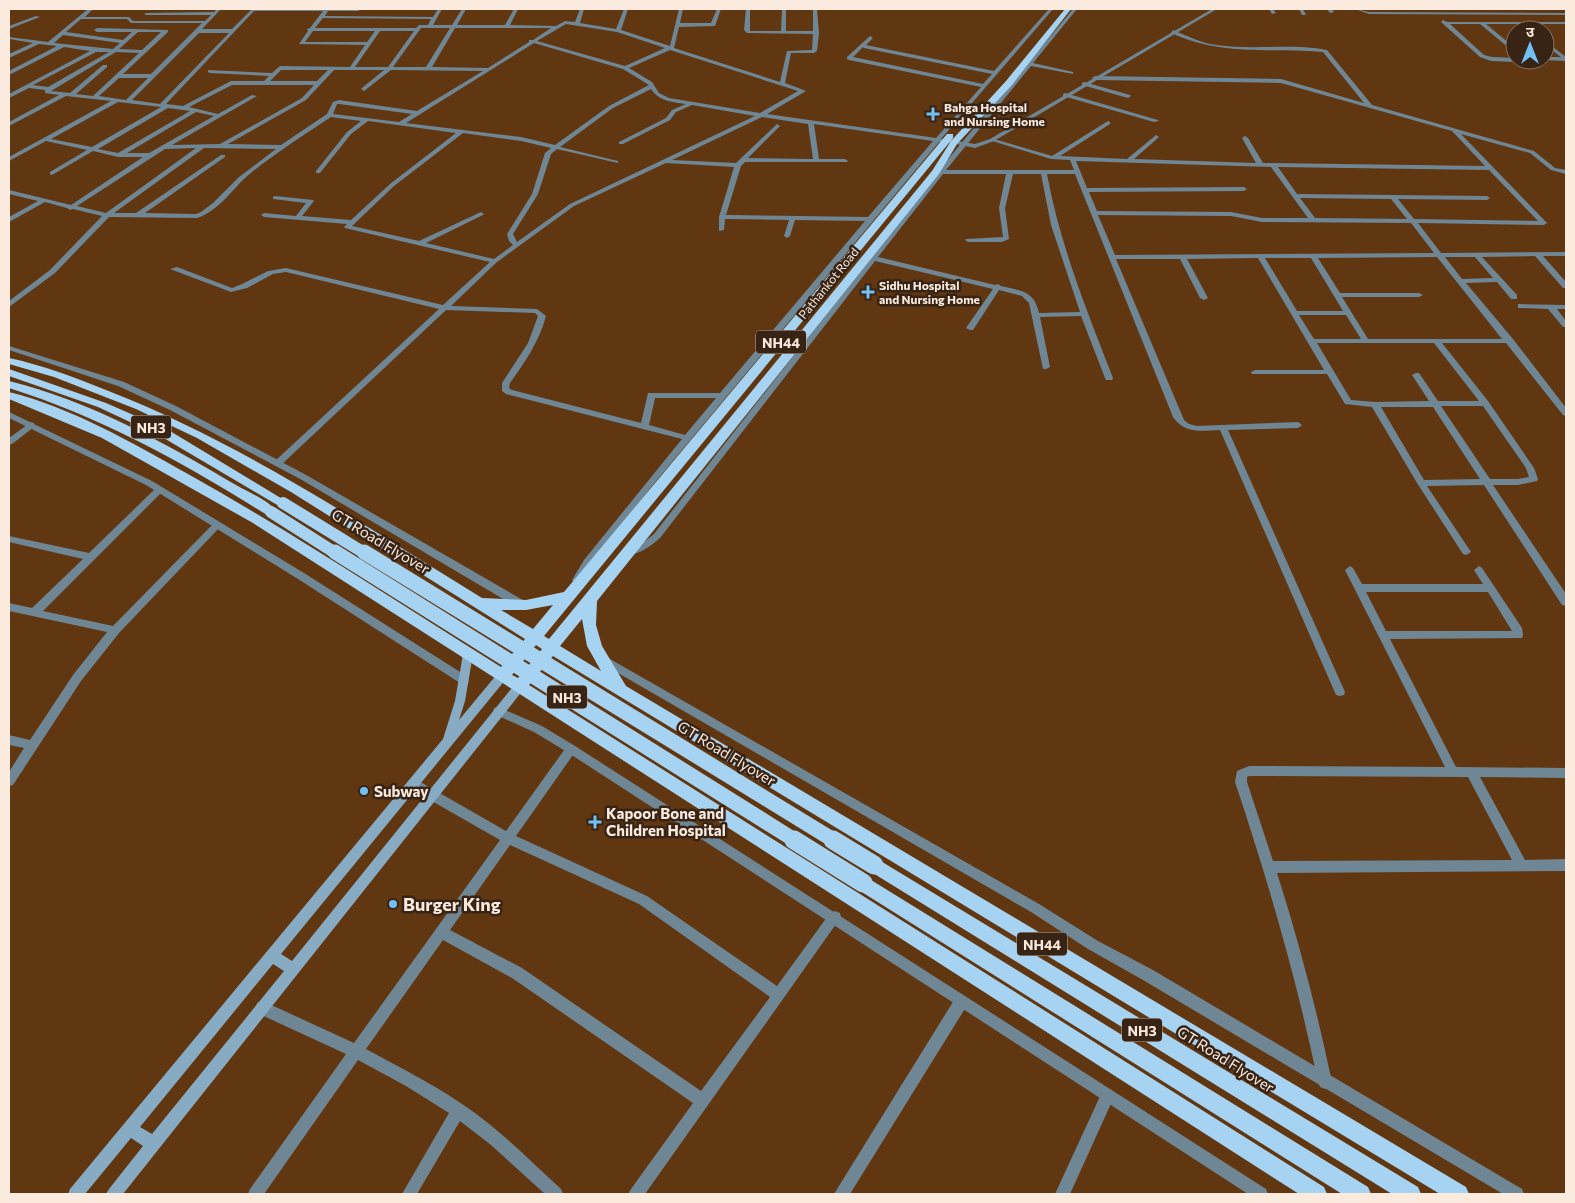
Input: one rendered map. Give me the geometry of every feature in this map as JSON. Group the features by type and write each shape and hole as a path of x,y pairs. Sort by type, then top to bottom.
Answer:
{"highway":[{"name":"NH44","path":"502,676 856,251 950,142 1059,9"},
{"name":"Pathankot Road","path":"590,598 938,172 950,142 1009,84 1068,9"},
{"path":"9,361 67,379 140,407 201,435 295,489 626,693"},
{"name":"GT Road Flyover","path":"9,372 102,405 166,434 277,508 863,882 1361,1194"},
{"name":"GT Road Flyover","path":"9,384 92,414 156,444 277,508 874,865 1411,1194"},
{"path":"9,396 79,422 143,452 258,520 1317,1194"},
{"path":"478,602 506,606 525,606 569,596"},
{"name":"NH44","path":"519,687 590,598"},
{"name":"NH44","path":"590,598 587,617 597,656 626,693 1459,1194"}],"main road":[{"path":"446,744 464,680 468,654"},
{"path":"75,1194 502,676"},
{"path":"114,1194 519,687"},
{"path":"270,956 293,969"},
{"path":"129,1128 154,1144"}],"street":[{"path":"48,44 91,9"},
{"path":"128,101 219,9"},
{"path":"52,173 164,105 254,9 359,10"},
{"path":"392,18 398,9"},
{"path":"430,26 440,9"},
{"path":"428,69 464,9"},
{"path":"507,27 516,9"},
{"path":"577,23 582,9"},
{"path":"618,31 626,9"},
{"path":"672,47 681,9"},
{"path":"677,25 713,25 719,9"},
{"path":"748,9 747,31 816,33"},
{"path":"783,33 784,9"},
{"path":"783,83 787,54 790,52 814,51 816,33 815,9"},
{"path":"950,142 985,86 1051,9"},
{"path":"569,596 587,562 870,219 1029,64 1076,9"},
{"path":"531,41 624,68 652,86 657,94 690,104 976,146 992,140 1065,95 1215,9"},
{"path":"1357,9 1369,13 1566,14"},
{"path":"1428,9 1482,56 1491,59 1505,60"},
{"path":"1450,9 1489,9 1494,14"},
{"path":"1533,9 1540,14"},
{"path":"327,10 300,43 334,46 369,44"},
{"path":"352,18 359,10"},
{"path":"146,14 214,13"},
{"path":"9,22 28,14"},
{"path":"9,28 38,17"},
{"path":"321,17 434,18"},
{"path":"80,18 130,18 131,22 206,22"},
{"path":"89,36 112,18"},
{"path":"278,463 495,261 572,205 803,93 802,90 783,83 618,31 577,23 561,23 400,124"},
{"path":"1446,23 1505,23"},
{"path":"1481,23 1505,43"},
{"path":"1557,23 1566,23"},
{"path":"1557,23 1566,30"},
{"path":"30,24 9,38 11,40 94,50 143,52"},
{"path":"364,89 390,68 421,26 556,26"},
{"path":"309,30 418,29"},
{"path":"96,97 166,31 97,30"},
{"path":"28,86 49,89 114,52 137,30"},
{"path":"352,69 378,30"},
{"path":"196,31 232,31"},
{"path":"1173,32 1199,43 1240,49 1325,51 1369,105"},
{"path":"62,33 125,42"},
{"path":"870,38 864,46 849,58 985,86"},
{"path":"9,56 38,42"},
{"path":"9,73 63,46"},
{"path":"864,46 996,74"},
{"path":"624,68 672,47"},
{"path":"9,96 94,50"},
{"path":"1555,51 1566,59 1555,59"},
{"path":"1029,64 1071,74"},
{"path":"89,66 112,66"},
{"path":"9,124 69,94 105,66"},
{"path":"120,66 128,66"},
{"path":"265,83 280,68 487,69"},
{"path":"221,146 304,99 332,69"},
{"path":"210,71 272,75"},
{"path":"118,76 153,76"},
{"path":"1095,78 1275,80 1532,152 1553,169 1566,172"},
{"path":"184,108 228,84 318,83"},
{"path":"1084,84 1128,96"},
{"path":"517,245 512,241 510,234 535,194 542,174 545,157 555,146 623,99 652,86"},
{"path":"49,89 46,91 164,105 220,116"},
{"path":"1065,95 1156,121"},
{"path":"70,208 150,155 254,96"},
{"path":"9,159 117,100"},
{"path":"9,192 106,215 194,216 203,214 241,178 282,147 330,115 334,103 339,102 418,113"},
{"path":"621,143 668,119 674,111 690,104"},
{"path":"118,156 196,110"},
{"path":"330,115 521,139 616,162"},
{"path":"318,172 349,133 366,120"},
{"path":"811,122 816,160"},
{"path":"1053,158 1108,122"},
{"path":"721,230 722,217 740,162 777,126"},
{"path":"1094,213 1226,214 1262,220 1544,223 1454,129"},
{"path":"461,132 392,185 347,227 495,261"},
{"path":"1129,160 1156,137"},
{"path":"1245,138 1261,164"},
{"path":"45,139 118,156 150,155"},
{"path":"992,140 1053,158 1273,165 1492,168"},
{"path":"162,148 221,146 282,147"},
{"path":"9,305 59,266 92,227 106,215 202,147"},
{"path":"137,216 223,156"},
{"path":"1072,158 1180,422 1188,428 1298,425"},
{"path":"665,160 740,162 845,161"},
{"path":"1273,165 1313,220"},
{"path":"627,553 647,544 657,536 938,172 1078,172"},
{"path":"968,240 1007,238 1002,208 1010,172"},
{"path":"1044,172 1055,232 1109,378"},
{"path":"1085,190 1244,189"},
{"path":"1295,196 1488,198"},
{"path":"1393,197 1566,413"},
{"path":"275,198 311,201 298,217"},
{"path":"9,220 43,200"},
{"path":"419,244 481,214"},
{"path":"264,215 351,222"},
{"path":"722,217 870,219"},
{"path":"788,236 793,217"},
{"path":"1537,254 1566,286"},
{"path":"1112,257 1566,254"},
{"path":"1477,255 1514,297"},
{"path":"1260,256 1348,402 1375,405 1485,403"},
{"path":"1313,256 1366,341"},
{"path":"1183,257 1204,298"},
{"path":"873,258 1017,290 1030,297 1036,315 1046,366"},
{"path":"174,269 231,290 240,288 266,273 286,270 444,308 481,311 530,310 541,314 540,322 532,344 506,383 505,389 517,395 688,438"},
{"path":"1461,281 1499,280"},
{"path":"970,328 998,286"},
{"path":"1337,295 1420,295"},
{"path":"1521,306 1566,307"},
{"path":"1550,306 1566,325"},
{"path":"1294,314 1347,313"},
{"path":"1036,315 1084,314"},
{"path":"1310,341 1510,341"},
{"path":"1421,484 1526,482 1534,479 1534,475 1485,403 1436,341"},
{"path":"9,348 121,384 173,408 278,463 525,606"},
{"path":"1255,372 1329,372"},
{"path":"1416,375 1437,404 1566,602"},
{"path":"644,428 651,395 724,396"},
{"path":"1375,405 1421,484 1466,552"},
{"path":"9,415 159,490 464,680"},
{"path":"9,442 31,425"},
{"path":"1223,427 1340,692"},
{"path":"34,612 159,490"},
{"path":"9,781 77,678 115,630 218,525"},
{"path":"9,539 91,557"},
{"path":"1350,570 1452,770"},
{"path":"1383,635 1518,636 1517,628 1479,570"},
{"path":"1359,588 1492,588"},
{"path":"9,607 115,630"},
{"path":"597,656 1026,903 1093,945 1148,975 1325,1082 1517,1194"},
{"path":"498,711 538,729 571,748 835,918 1107,1097 1260,1194"},
{"path":"9,740 33,746"},
{"path":"255,1194 571,748"},
{"path":"1325,1082 1301,970 1270,867 1241,782 1241,774 1244,771 1452,770 1566,773"},
{"path":"1471,772 1521,865"},
{"path":"412,784 508,838 643,900 778,996"},
{"path":"1270,867 1566,865"},
{"path":"636,1194 835,918"},
{"path":"441,932 517,973 703,1101"},
{"path":"842,1194 961,1002"},
{"path":"262,1008 357,1050 458,1111 506,1148 556,1194"},
{"path":"1062,1194 1107,1097"},
{"path":"409,1194 458,1111"}],"place":[{"name":"Bahga Hospital and Nursing Home","path":"933,114"},
{"name":"Sidhu Hospital and Nursing Home","path":"868,292"},
{"name":"Subway","path":"364,791"},
{"name":"Kapoor Bone and Children Hospital","path":"595,822"},
{"name":"Burger King","path":"393,904"}]}
